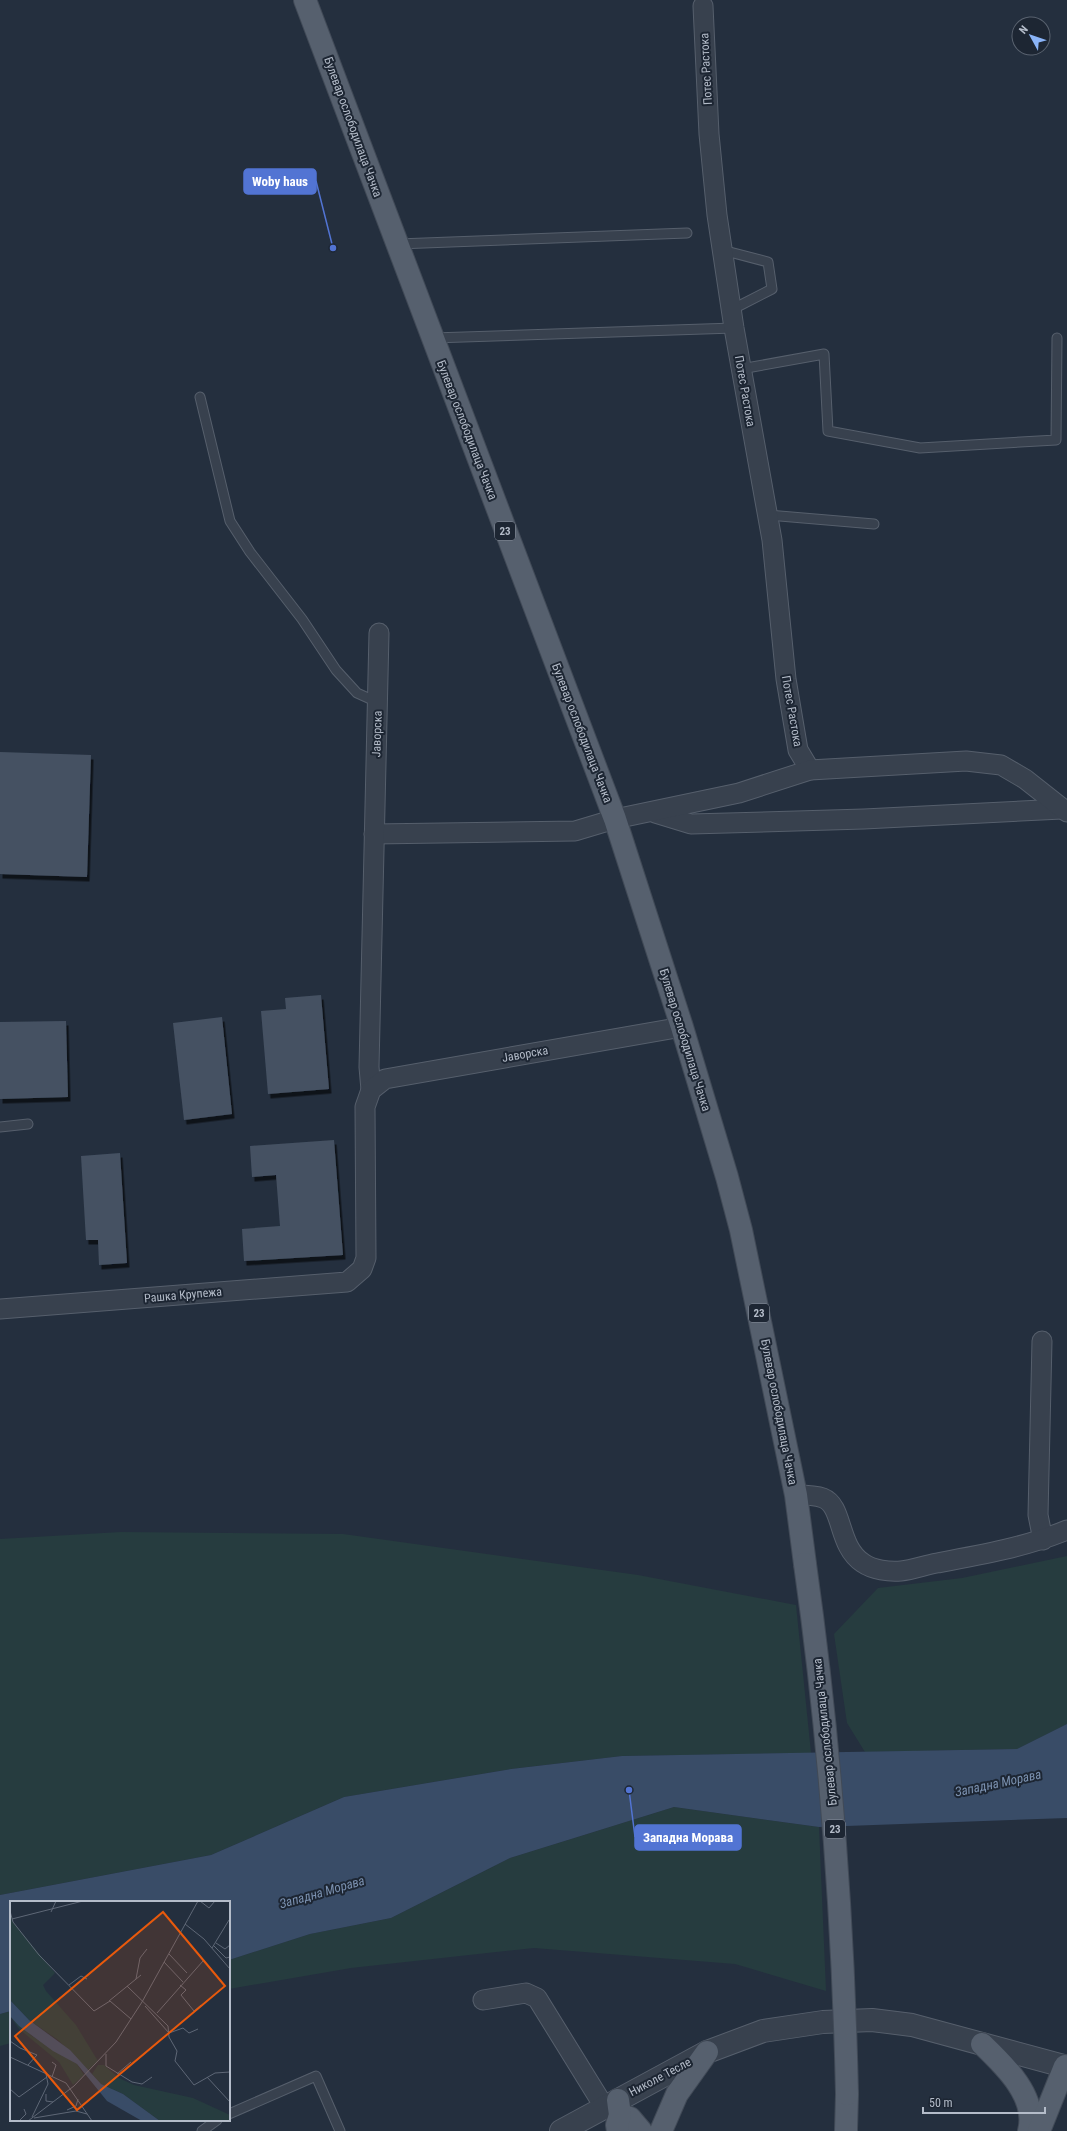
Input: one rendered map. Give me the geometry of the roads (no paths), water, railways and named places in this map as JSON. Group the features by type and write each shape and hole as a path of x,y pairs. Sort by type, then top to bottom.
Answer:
{"main road":[{"name":"Булевар ослободилаца Чачка","path":"304,0 615,819 682,1027 727,1176 741,1230 796,1495 821,1686 835,1830 843,1954 847,2094 846,2131"},
{"path":"982,2044 1001,2062 1019,2086 1027,2104 1030,2126 1029,2131"},
{"path":"661,2131 677,2094 707,2052"},
{"path":"1039,2131 1066,2066"},
{"path":"615,2113 630,2118 641,2131"}],"street":[{"name":"Потес Растока","path":"703,6 709,134 722,250 732,319 772,540 786,679 798,750 810,770"},
{"name":"Јаворска","path":"362,1269 366,1258 365,1107 371,1090 369,1066 379,633"},
{"path":"374,834 575,831 615,819 654,813 739,793 810,770 966,761 1001,765 1065,806"},
{"path":"654,813 691,824 864,819 1065,806"},
{"name":"Јаворска","path":"371,1090 385,1079 682,1027"},
{"name":"Рашка Крупежа","path":"0,1309 347,1282 362,1269"},
{"path":"1042,1340 1038,1515 1043,1540"},
{"path":"796,1495 818,1496 831,1502 837,1512 843,1538 851,1552 863,1564 881,1570 913,1569 1043,1540 1067,1530"},
{"path":"483,2000 526,1993 537,1998 615,2113"},
{"name":"Николе Тесле","path":"561,2131 615,2113 707,2052 763,2031 823,2022 872,2020 912,2025 1066,2066"}],"lane":[{"path":"396,244 687,233"},
{"path":"432,338 732,319 772,289 768,262 722,250"},
{"path":"741,369 824,354 828,431 920,448 1056,440 1057,338"},
{"path":"200,397 230,521 250,552 302,619 336,670 357,693 378,702"},
{"path":"768,515 874,524"},
{"path":"0,1127 28,1124"},
{"path":"230,2114 316,2076 340,2131"},
{"path":"202,2131 217,2121"}],"water":[{"path":"1067,1724 1067,1818 819,1827 674,1807 510,1858 391,1918 310,1934 230,1960 230,1901 10,1901 10,2011 0,2014 0,1895 211,1855 344,1797 511,1769 622,1756 1017,1749"}],"place":[{"name":"Woby haus","path":"333,248"},
{"name":"Западна Морава","path":"629,1790"}]}
